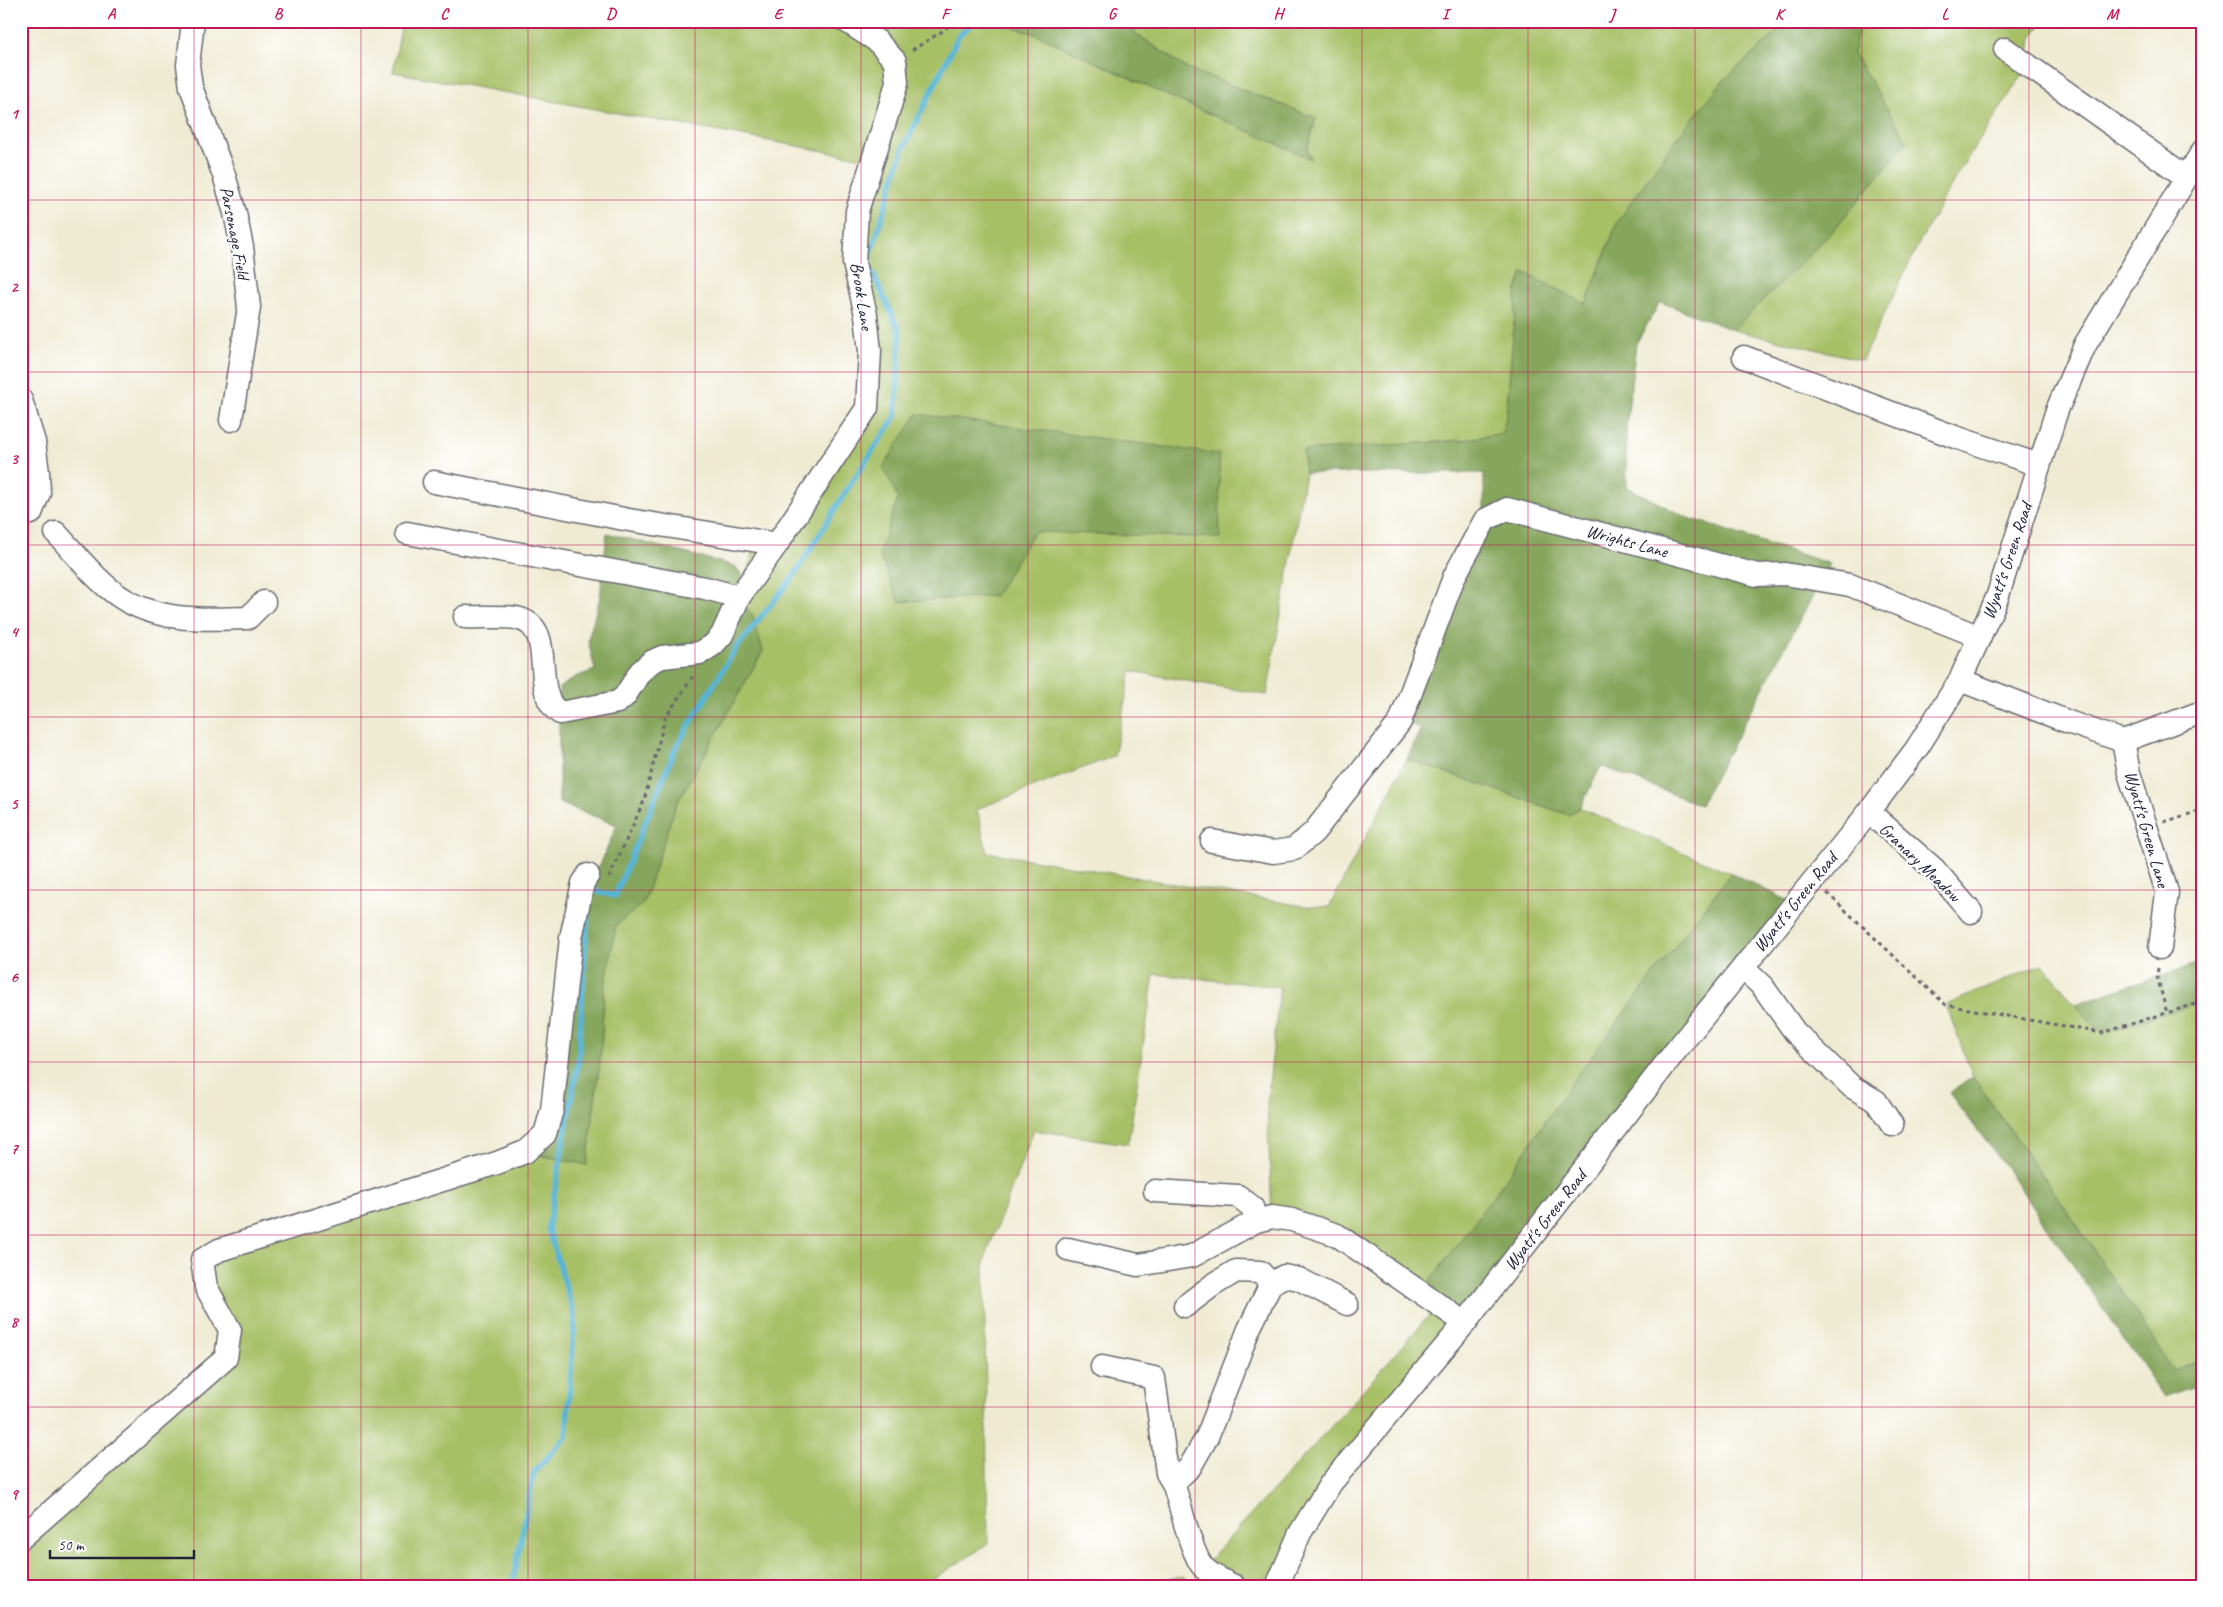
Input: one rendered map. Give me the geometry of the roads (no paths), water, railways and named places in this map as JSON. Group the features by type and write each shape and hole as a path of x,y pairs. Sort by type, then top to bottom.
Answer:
{"street":[{"name":"Parsonage Field","path":"193,21 188,66 191,87 224,175 235,213 242,247 249,307 231,420"},
{"name":"Brook Lane","path":"465,617 520,619 533,627 540,639 547,698 552,708 560,713 618,702 625,696 640,672 651,662 662,657 700,653 713,645 722,634 738,596 777,544 867,408 870,351 866,315 854,263 857,211 897,83 895,60 877,41 846,21"},
{"path":"2005,49 2186,176"},
{"name":"Wyatt's Green Road","path":"1277,1586 1300,1533 1331,1483 1465,1323 1677,1049 1810,882 1869,812 1917,748 1960,680 1997,598 2057,410 2084,345 2202,152"},
{"path":"1744,358 1955,437 2039,465"},
{"path":"21,400 34,442 39,493 26,514 56,533 112,592 140,608 167,617 217,620 248,618 264,602"},
{"path":"434,482 629,520 777,544"},
{"name":"Wrights Lane","path":"1212,841 1273,852 1294,849 1314,832 1400,722 1454,577 1484,520 1507,510 1757,575 1785,574 1850,585 1980,637"},
{"path":"56,533 81,538"},
{"path":"407,533 695,586 738,596"},
{"path":"1960,680 2123,741 2202,712"},
{"name":"Wyatt's Green Lane","path":"2123,741 2129,773 2167,892 2160,948"},
{"name":"Granary Meadow","path":"1869,812 1934,870 1971,912"},
{"path":"21,1538 226,1358 230,1330 206,1288 202,1260 219,1250 498,1163 525,1152 545,1134 552,1110 571,938 582,883 588,875"},
{"path":"1743,968 1763,987 1795,1032 1852,1087 1876,1101 1892,1125"},
{"path":"1155,1191 1238,1196 1252,1207 1256,1221"},
{"path":"1068,1249 1118,1262 1138,1265 1192,1256 1256,1221 1272,1217 1292,1220 1337,1235 1465,1323"},
{"path":"1185,1306 1236,1271 1260,1272 1271,1284"},
{"path":"1173,1483 1190,1467 1207,1437 1249,1329 1271,1284 1284,1276 1299,1280 1347,1304"},
{"path":"1102,1367 1154,1378 1167,1473 1173,1483 1196,1553 1203,1567 1219,1579 1234,1586"}],"waterway":[{"path":"589,891 589,889 615,896 676,747 736,648 794,576 848,488 896,416 900,332 868,263 903,149 959,35 975,21"},
{"path":"512,1586 534,1472 566,1437 575,1317 548,1228 578,1062 588,910"}]}
